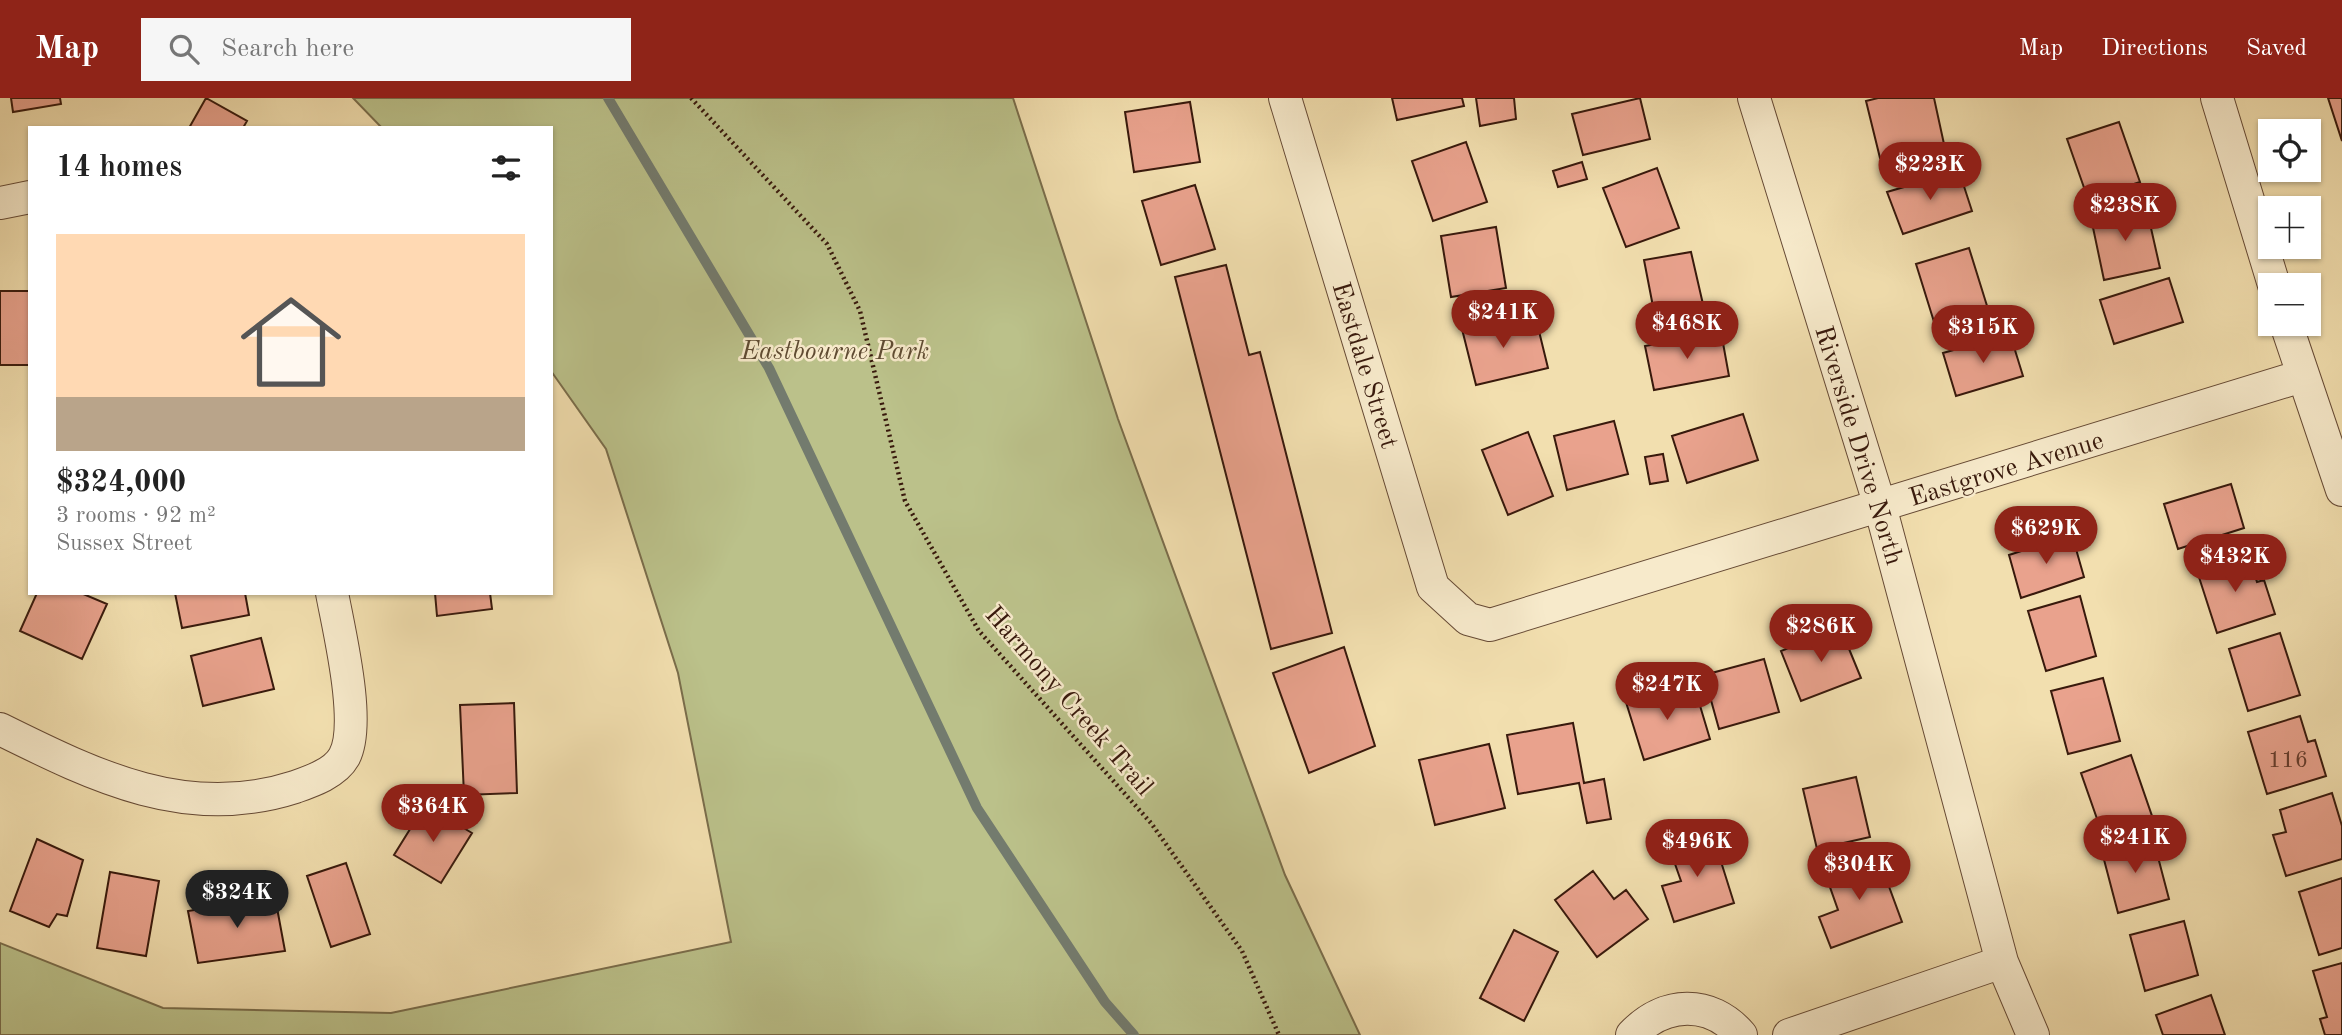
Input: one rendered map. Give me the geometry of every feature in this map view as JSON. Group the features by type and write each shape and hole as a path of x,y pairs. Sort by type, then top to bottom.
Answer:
{"street":[{"name":"Eastdale Street","path":"1285,98 1433,587 1468,619"},
{"name":"Riverside Drive North","path":"1754,98 1880,506 2002,962 2033,1035"},
{"path":"2217,98 2270,273"},
{"path":"0,203 28,198"},
{"path":"2290,336 2342,490"},
{"name":"Eastgrove Avenue","path":"1468,619 1490,625 2302,376"},
{"path":"0,729 94,775 160,794 227,797 272,794 318,779 344,757 351,729 351,707 332,595"},
{"path":"1789,1035 2002,962"},
{"path":"1632,1035 1649,1019 1670,1010 1692,1007 1714,1013 1741,1035"}],"path":[{"name":"Harmony Creek Trail","path":"691,98 827,244 860,310 905,501 979,631 1151,823 1242,951 1279,1035"}],"green space":[{"name":"Eastbourne Park","path":"353,98 1013,98 1118,419 1285,875 1360,1035 0,1035 0,943 163,1008 391,1013 731,942 678,673 606,449 553,374 553,126 380,126"}],"building":[{"path":"11,98 60,98 61,104 13,112"},
{"path":"206,98 247,121 244,126 190,126"},
{"path":"1392,98 1462,98 1464,106 1397,120"},
{"path":"1476,98 1514,98 1516,119 1480,126"},
{"path":"1640,98 1650,139 1583,155 1572,114"},
{"path":"1878,98 1934,98 1944,144 1880,158 1866,101"},
{"path":"2328,98 2342,98 2342,141"},
{"path":"1190,102 1200,162 1134,172 1125,112"},
{"path":"2119,122 2140,182 2088,199 2067,139"},
{"path":"1466,142 1487,202 1433,221 1412,161"},
{"path":"1582,162 1587,179 1558,187 1553,171"},
{"path":"1657,168 1679,228 1626,247 1603,188"},
{"path":"1959,171 1972,211 1903,234 1887,192"},
{"path":"1195,185 1215,249 1161,265 1142,201"},
{"path":"2146,206 2160,268 2104,280 2091,218"},
{"path":"1496,227 1506,288 1451,297 1441,236"},
{"path":"1969,248 1988,309 1935,325 1916,264"},
{"path":"1691,252 1705,313 1656,322 1644,260"},
{"path":"1226,265 1249,355 1260,352 1332,633 1271,649 1175,277"},
{"path":"2169,278 2183,322 2114,344 2100,300"},
{"path":"0,291 28,291 28,365 0,365"},
{"path":"1502,315 1506,331 1537,323 1548,368 1476,385 1461,325"},
{"path":"1721,332 1729,376 1654,390 1645,346"},
{"path":"2010,334 2023,376 1956,396 1943,353"},
{"path":"1743,414 1758,460 1687,483 1672,436"},
{"path":"1614,421 1628,474 1567,490 1554,436"},
{"path":"1528,432 1553,496 1508,515 1482,450"},
{"path":"1663,454 1668,481 1650,484 1645,457"},
{"path":"2231,484 2244,528 2178,549 2164,504"},
{"path":"2072,535 2084,577 2021,598 2009,555"},
{"path":"2248,555 2257,582 2264,580 2275,614 2217,633 2197,571"},
{"path":"36,595 86,595 107,604 82,659 20,631"},
{"path":"175,595 245,595 249,615 182,628"},
{"path":"435,595 490,595 492,609 437,616"},
{"path":"2080,596 2096,656 2046,671 2028,611"},
{"path":"1840,627 1861,678 1801,701 1781,651"},
{"path":"2280,633 2300,695 2248,711 2229,649"},
{"path":"261,638 274,689 203,706 191,656"},
{"path":"1344,647 1375,746 1309,773 1273,673"},
{"path":"1764,659 1779,712 1719,729 1704,675"},
{"path":"2103,678 2120,741 2068,754 2051,691"},
{"path":"1665,687 1668,698 1695,689 1710,739 1644,760 1625,699"},
{"path":"514,703 517,793 464,795 460,705"},
{"path":"2300,716 2308,742 2315,740 2326,776 2267,794 2248,732"},
{"path":"1573,723 1584,783 1604,779 1611,819 1587,823 1579,783 1518,794 1507,735"},
{"path":"1489,744 1505,808 1435,825 1419,760"},
{"path":"2131,755 2152,816 2102,833 2081,773"},
{"path":"1856,777 1870,837 1817,849 1803,789"},
{"path":"2332,793 2342,826 2342,859 2286,876 2273,835 2286,832 2280,810"},
{"path":"425,805 472,833 441,883 394,855"},
{"path":"1712,833 1734,903 1674,922 1662,886 1681,881 1669,847"},
{"path":"2153,838 2169,899 2118,913 2102,852"},
{"path":"37,839 83,860 67,916 57,914 49,927 10,911"},
{"path":"1877,854 1902,922 1831,948 1819,917 1838,910 1825,873"},
{"path":"346,863 370,934 331,947 307,876"},
{"path":"1593,871 1614,899 1626,890 1648,919 1597,957 1555,900"},
{"path":"110,872 159,881 146,956 97,948"},
{"path":"2342,878 2342,948 2319,955 2299,892"},
{"path":"275,897 285,951 198,963 188,911"},
{"path":"2184,921 2198,975 2145,991 2130,935"},
{"path":"1514,930 1558,952 1524,1021 1480,998"},
{"path":"2342,963 2342,1035 2325,1035 2320,1019 2327,1017 2313,971"},
{"path":"2211,995 2225,1035 2163,1035 2156,1015"}],"waterway":[{"path":"608,98 769,368 977,808 1105,1002 1134,1035"}]}
